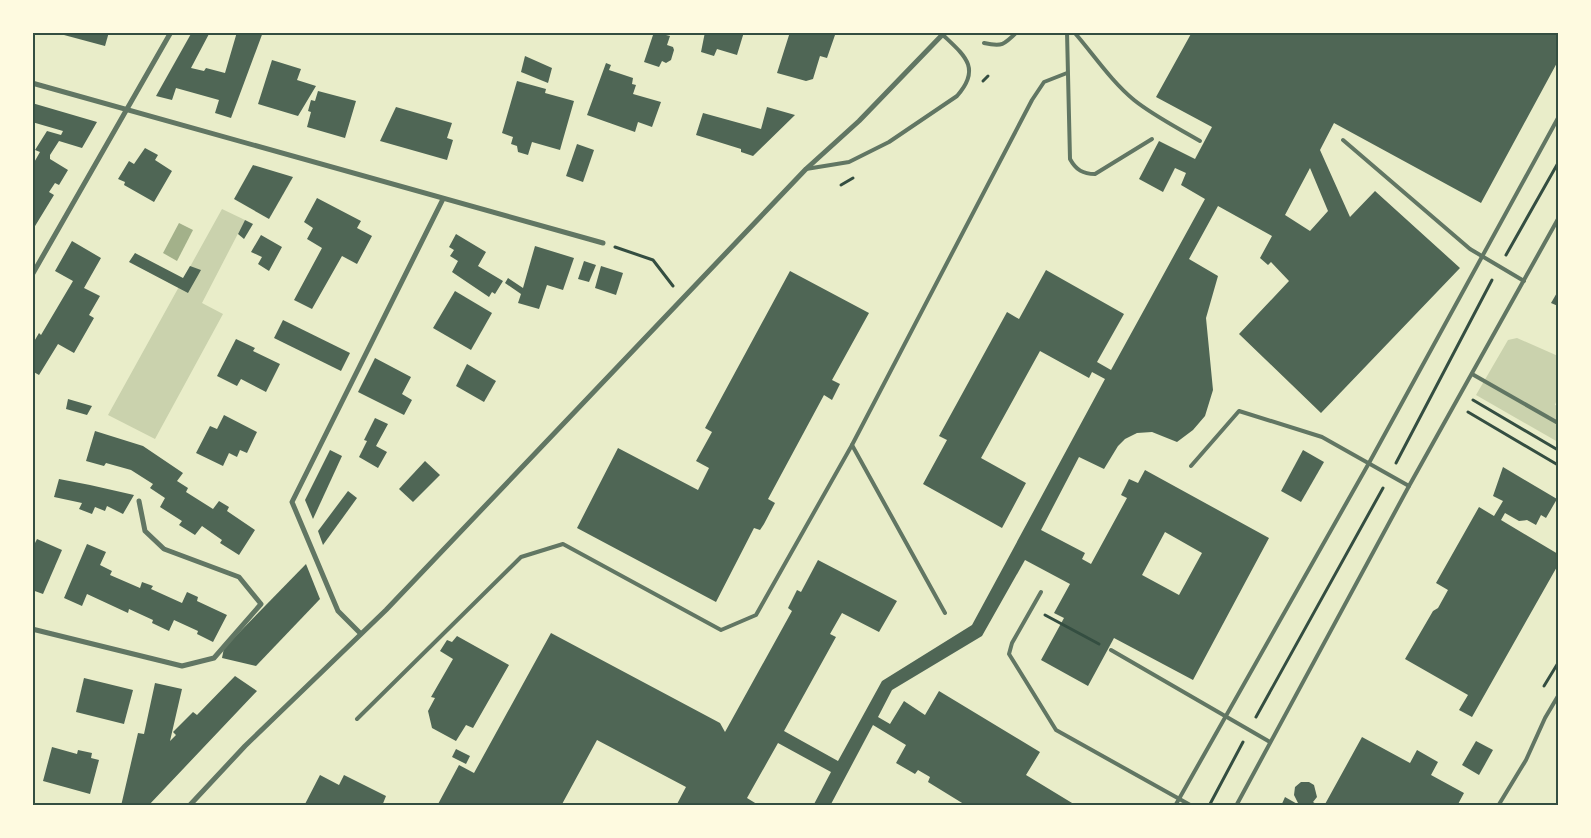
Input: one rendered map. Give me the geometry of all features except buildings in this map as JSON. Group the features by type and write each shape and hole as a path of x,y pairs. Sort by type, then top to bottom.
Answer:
{"street":[{"path":"32,275 171,32"},
{"path":"189,806 245,746 392,603 806,170 859,121 942,33"},
{"path":"32,83 126,111 603,243"},
{"path":"360,633 338,611 292,502 444,199"},
{"path":"32,629 182,666 214,658 261,604 239,576 164,549 145,531 139,501"}],"lane":[{"path":"984,42 996,46 1004,45 1017,32"},
{"path":"1067,32 1070,159 1080,171 1095,174 1152,139"},
{"path":"1074,32 1113,80 1133,99 1155,116 1200,141"},
{"path":"806,170 849,162 889,142 958,96 968,81 969,65 967,58 942,33"},
{"path":"357,718 521,557 563,544 722,630 756,615 852,445 1032,100 1044,82 1067,73"},
{"path":"1175,806 1369,463 1558,118"},
{"path":"1343,140 1470,250 1524,281"},
{"path":"1236,806 1558,219"},
{"path":"1472,374 1558,423"},
{"path":"1191,466 1239,411 1322,437 1410,486"},
{"path":"852,445 944,613"},
{"path":"1042,592 1012,643 1009,654 1010,660 1056,730 1192,806"},
{"path":"1111,650 1270,742"},
{"path":"1498,806 1526,760 1545,718 1558,696"}],"path":[{"path":"603,243 653,260 673,286"},
{"path":"1462,393 1558,450"},
{"path":"1456,405 1558,465"},
{"path":"1032,608 1111,650"}],"shaded area":[{"path":"222,209 245,220 202,303 223,314 155,439 108,415"},
{"path":"179,223 193,230 177,261 163,253"},
{"path":"1517,338 1558,356 1558,396 1555,405 1558,406 1558,442 1476,395 1508,340"}]}
